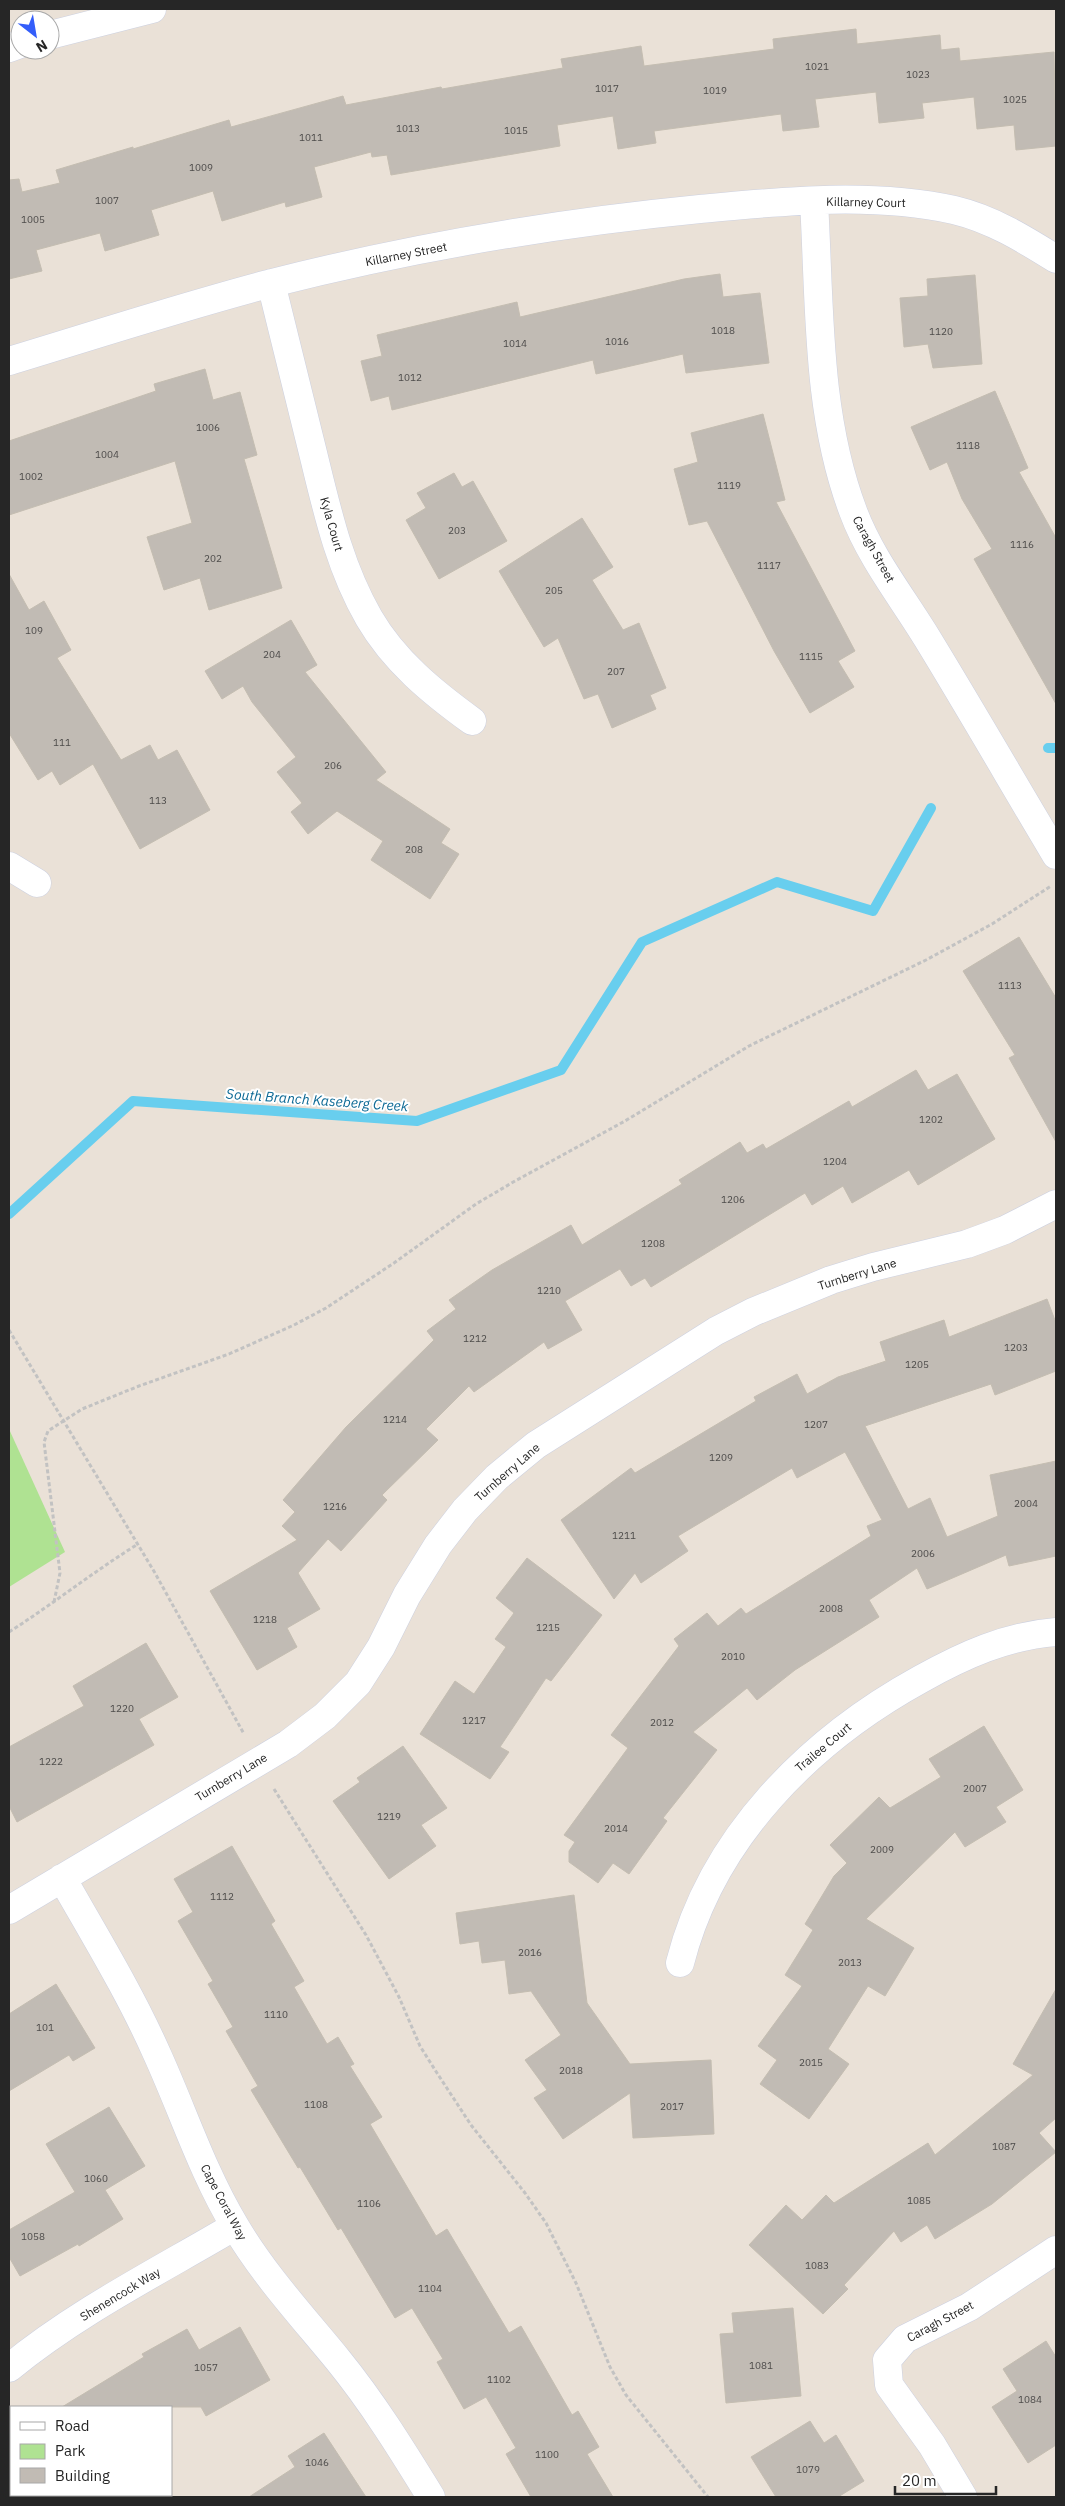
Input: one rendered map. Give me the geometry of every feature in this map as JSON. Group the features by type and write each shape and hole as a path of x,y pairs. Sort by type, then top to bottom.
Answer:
{"street":[{"path":"60,32 152,9"},
{"name":"Killarney Court","path":"814,202 876,200 920,204 957,211 989,221 1056,259"},
{"name":"Killarney Street","path":"9,361 200,302 417,251 656,214 736,206 814,202"},
{"name":"Caragh Street","path":"814,202 824,375 829,418 853,512 878,561 969,708 1056,856"},
{"name":"Kyla Court","path":"271,284 334,535 349,579 369,619 390,649 416,678 472,721"},
{"path":"9,866 37,883"},
{"name":"Turnberry Lane","path":"9,1910 288,1744 326,1716 358,1683 381,1647 407,1595 438,1545 465,1510 497,1477 536,1445 716,1331 786,1297 872,1267 967,1244 1005,1230 1056,1204"},
{"name":"Trailee Court","path":"680,1963 689,1928 706,1890 734,1843 768,1799 805,1761 839,1732 896,1693 963,1656 1000,1642 1032,1634 1056,1632"},
{"name":"Cape Coral Way","path":"62,1878 134,2006 157,2054 203,2165 235,2226 258,2262 291,2305 368,2398 431,2497"},
{"name":"Shenencock Way","path":"9,2368 30,2351 78,2319 235,2226"},
{"name":"Caragh Street","path":"963,2497 932,2445 889,2385 887,2360 905,2339 969,2307 1056,2250"}],"path":[{"path":"54,1602 60,1573 44,1442 48,1431 82,1409 104,1399 229,1354 302,1321 364,1284 476,1204 515,1181 625,1121 749,1046 926,960 992,924 1056,883"},
{"path":"9,1330 138,1544 276,1792 366,1935 399,1996 420,2046 471,2125 525,2193 546,2223 572,2276 610,2367 626,2395 708,2497"},
{"path":"9,1632 54,1602 104,1564 138,1544"}],"green space":[{"path":"9,1429 65,1552 9,1587"}],"building":[{"path":"856,29 857,44 940,35 941,50 959,48 960,61 1054,52 1056,146 1016,150 1014,125 977,129 974,97 922,103 924,118 879,123 876,92 815,99 819,127 783,131 781,114 654,131 656,143 618,149 613,116 557,125 560,146 391,175 387,155 372,157 371,152 314,167 322,197 286,207 285,202 222,221 213,191 151,210 159,235 105,251 100,233 36,250 42,271 9,279 9,180 19,179 22,192 60,183 56,170 229,120 231,127 343,96 346,105 441,87 442,89 563,68 561,59 641,46 644,66 774,49 773,39"},
{"path":"720,274 723,297 760,293 769,363 686,373 683,354 596,374 593,360 392,410 389,396 371,401 361,361 382,356 377,335 517,302 520,317 684,279"},
{"path":"975,275 982,364 933,368 928,344 904,347 900,298 928,296 927,279"},
{"path":"205,369 213,400 240,392 257,455 244,459 282,588 209,610 200,578 164,590 147,537 192,523 175,461 9,515 9,441 156,391 154,384"},
{"path":"995,391 1028,468 1019,472 1056,538 1056,704 974,559 992,549 962,499 947,462 930,470 911,427"},
{"path":"763,414 785,500 776,502 855,651 838,661 854,687 810,713 774,651 707,521 689,525 674,469 698,462 691,433"},
{"path":"454,473 462,487 473,481 507,541 439,579 406,520 426,508 417,493"},
{"path":"582,518 613,567 592,580 623,630 639,623 666,688 650,695 656,709 612,728 598,694 584,699 558,638 544,647 499,571"},
{"path":"9,574 29,610 44,601 71,650 57,658 121,760 150,745 158,760 177,750 210,810 140,849 93,764 60,785 52,771 38,780 9,733"},
{"path":"291,620 317,665 305,672 386,772 376,780 450,829 441,843 459,854 430,899 371,860 383,841 337,811 308,834 291,812 302,803 277,772 296,757 252,702 243,686 222,699 205,671"},
{"path":"1019,937 1056,998 1056,1142 1009,1058 1015,1055 963,971"},
{"path":"916,1070 928,1090 957,1074 995,1139 918,1185 909,1170 852,1203 843,1186 812,1205 805,1193 651,1287 645,1278 631,1286 620,1269 565,1301 582,1330 548,1349 544,1342 474,1392 469,1386 426,1429 438,1440 382,1495 387,1500 341,1551 328,1539 298,1573 320,1609 287,1628 297,1647 257,1670 210,1591 297,1540 282,1526 295,1512 283,1500 346,1427 434,1340 427,1331 456,1309 449,1300 492,1270 571,1225 582,1245 682,1184 679,1180 740,1142 747,1153 763,1144 766,1149 849,1101 852,1107"},
{"path":"1047,1299 1056,1323 1056,1371 995,1395 991,1384 865,1426 908,1509 930,1498 947,1537 998,1516 990,1475 1056,1461 1056,1556 1009,1566 1006,1555 927,1589 917,1568 869,1600 879,1617 795,1670 757,1700 747,1688 693,1732 717,1750 663,1818 667,1821 629,1874 613,1863 598,1883 569,1862 569,1851 575,1842 564,1835 628,1748 611,1735 679,1646 674,1639 707,1613 718,1626 741,1608 746,1614 871,1536 867,1526 882,1520 845,1452 797,1478 792,1468 678,1536 688,1551 641,1583 635,1573 614,1599 561,1520 631,1468 635,1473 756,1401 754,1397 797,1374 807,1394 838,1377 886,1361 880,1342 944,1320 949,1337"},
{"path":"527,1558 602,1615 551,1681 546,1678 500,1747 509,1752 490,1779 420,1734 455,1681 474,1694 506,1647 495,1639 514,1613 496,1598"},
{"path":"146,1643 178,1697 139,1719 154,1745 17,1822 9,1806 9,1747 84,1706 73,1686"},
{"path":"984,1726 1023,1790 996,1807 1006,1822 965,1847 955,1832 866,1919 914,1948 885,1996 868,1986 828,2049 849,2064 809,2119 760,2084 777,2060 758,2046 802,1986 785,1975 813,1930 805,1924 834,1876 847,1863 830,1845 879,1797 890,1808 941,1777 929,1759"},
{"path":"403,1746 447,1808 421,1825 436,1846 389,1879 333,1801 360,1782 357,1778"},
{"path":"232,1846 275,1921 271,1924 304,1981 294,1987 327,2044 338,2037 354,2064 350,2066 382,2117 370,2124 436,2236 447,2229 509,2333 521,2326 572,2415 578,2411 599,2447 587,2454 613,2497 531,2497 506,2454 516,2448 486,2397 464,2409 437,2362 443,2359 412,2308 395,2318 341,2228 338,2230 251,2090 258,2086 226,2031 233,2027 208,1984 213,1981 178,1921 193,1912 174,1879"},
{"path":"574,1895 587,2003 630,2064 711,2060 714,2134 633,2138 630,2093 563,2139 534,2098 547,2090 525,2060 561,2035 531,1991 509,1994 505,1960 482,1963 479,1941 460,1944 456,1913"},
{"path":"56,1984 95,2048 73,2061 69,2055 9,2091 9,2014"},
{"path":"1056,1989 1056,2118 1039,2133 1056,2152 992,2204 935,2239 927,2225 901,2242 894,2231 844,2285 848,2289 823,2314 749,2245 786,2205 802,2220 826,2195 834,2203 928,2143 935,2155 1033,2075 1013,2064"},
{"path":"109,2107 145,2166 105,2190 123,2219 79,2246 78,2244 20,2276 9,2257 9,2230 75,2192 46,2144"},
{"path":"793,2308 801,2396 726,2403 720,2334 734,2333 732,2313"},
{"path":"240,2327 270,2380 206,2416 201,2407 64,2406 144,2357 142,2354 187,2329 199,2350"},
{"path":"1046,2341 1056,2357 1056,2445 1028,2463 992,2407 1017,2391 1003,2369"},
{"path":"810,2421 824,2443 836,2435 864,2481 838,2497 776,2497 751,2457"},
{"path":"324,2433 366,2497 249,2497 295,2467 288,2456"}],"waterway":[{"name":"South Branch Kaseberg Creek","path":"1048,748 1056,748"},
{"name":"South Branch Kaseberg Creek","path":"9,1214 133,1101 417,1121 561,1070 642,942 777,882 873,911 931,808"}]}
